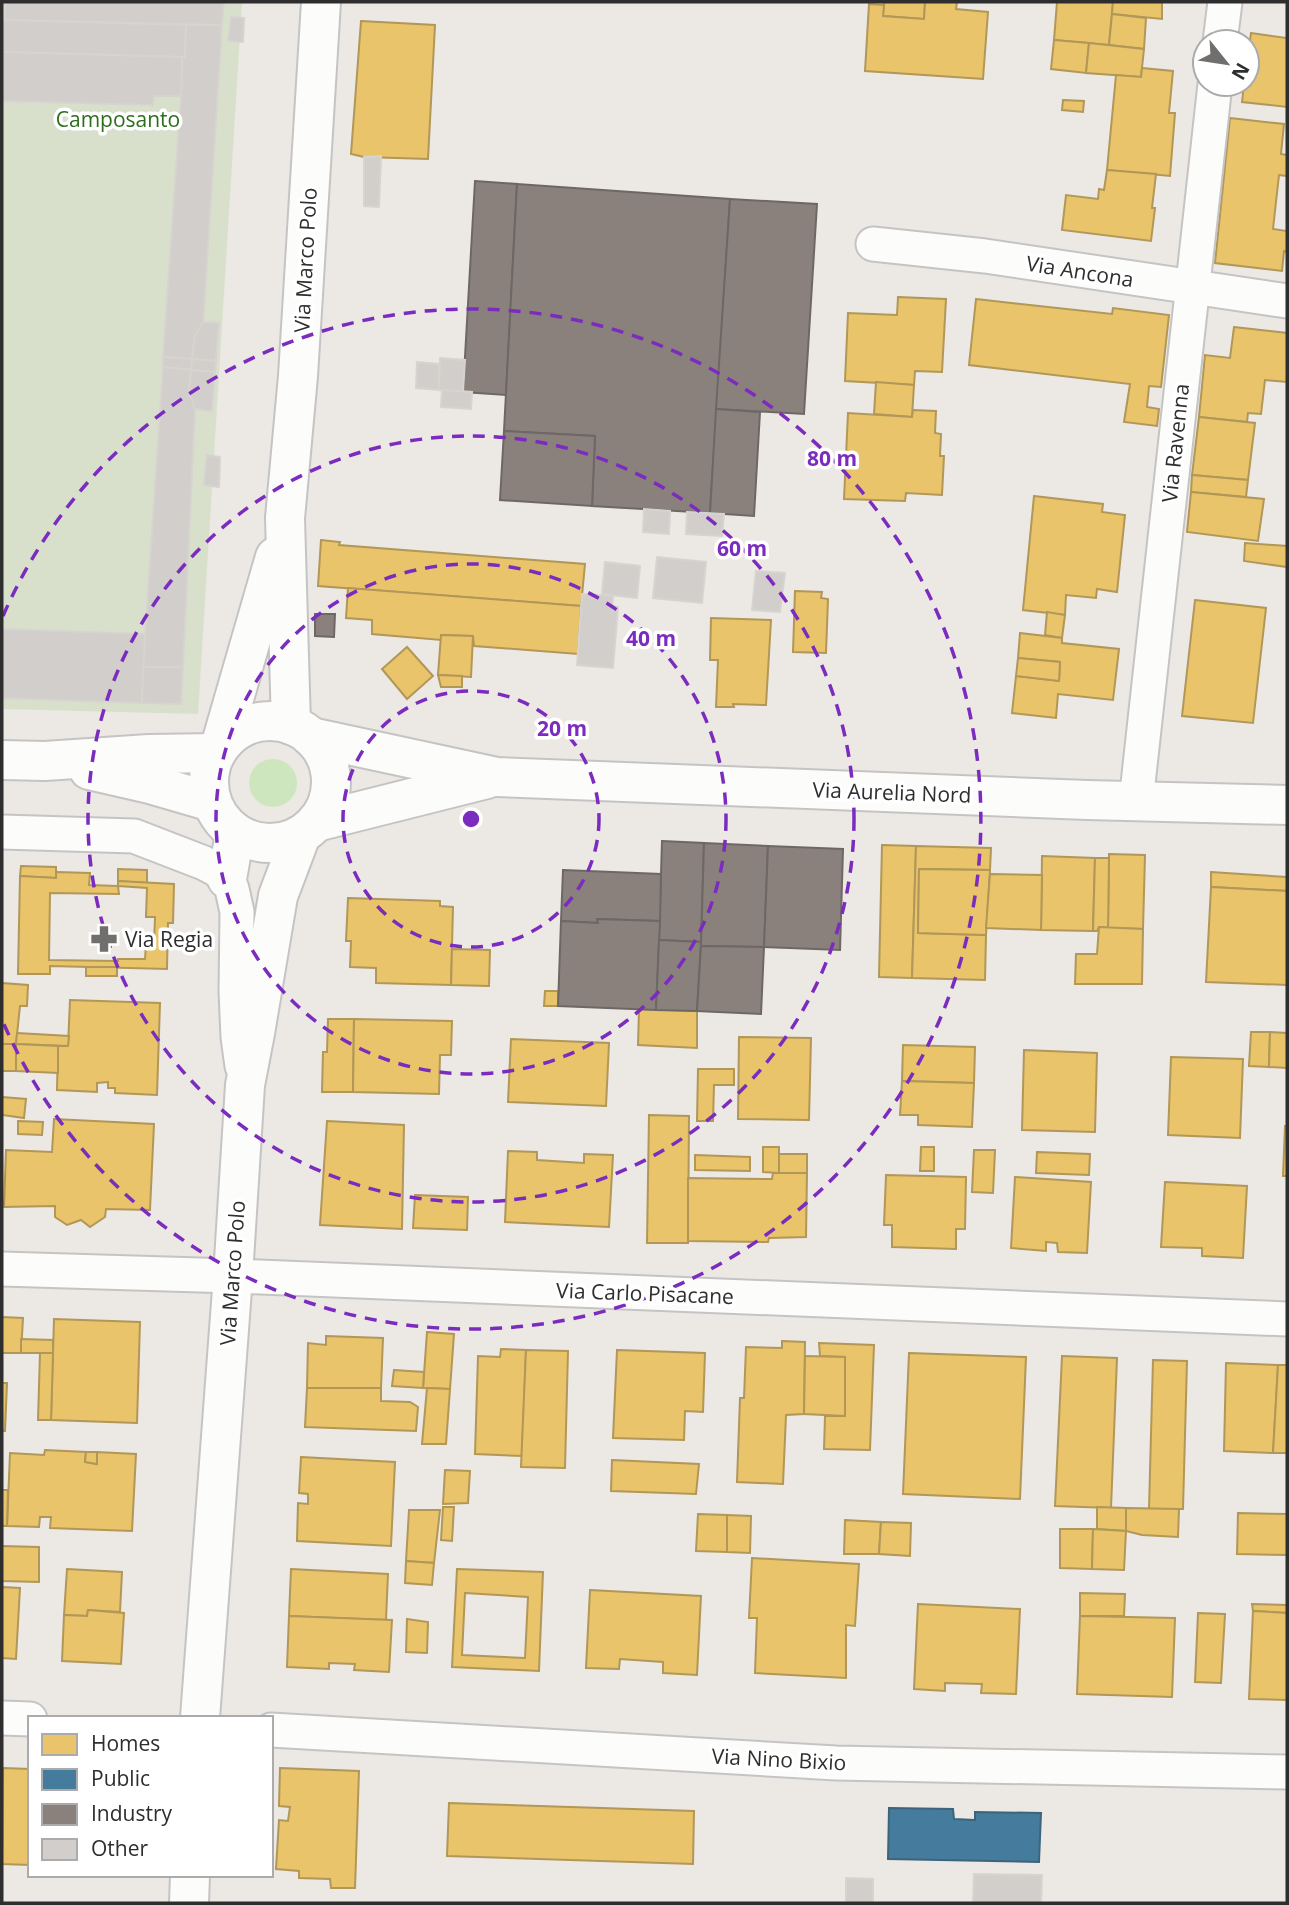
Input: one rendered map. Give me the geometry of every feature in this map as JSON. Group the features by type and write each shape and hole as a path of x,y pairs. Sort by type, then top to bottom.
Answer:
{"street":[{"name":"Via Marco Polo","path":"301,731 285,518 298,376 321,2"},
{"path":"1222,28 1225,2"},
{"name":"Via Ravenna","path":"1136,802 1213,98"},
{"name":"Via Ancona","path":"873,244 985,256 1287,302"},
{"name":"Via Marco Polo","path":"218,750 252,640 285,518"},
{"path":"260,722 275,722 301,731 320,747 330,772 328,799 324,811 308,828 289,841 262,843 235,833 221,819 212,802 208,785 218,750 231,735 260,722"},
{"name":"Via Aurelia Nord","path":"301,731 497,777 1136,802 1287,805"},
{"path":"2,760 46,761 218,750"},
{"path":"46,761 150,784 212,802"},
{"name":"Via Aurelia Nord","path":"308,828 497,777"},
{"name":"Via Marco Polo","path":"200,1716 245,1085 278,896 308,828"},
{"path":"2,832 134,836 204,863 227,879 237,912 238,1037 245,1085"},
{"path":"227,879 235,833"},
{"name":"Via Carlo Pisacane","path":"2,1269 1287,1319"},
{"path":"2,1718 28,1719"},
{"name":"Via Nino Bixio","path":"273,1730 836,1763 1287,1772"},
{"path":"189,1903 190,1877"}],"green space":[{"name":"Camposanto","path":"2,2 242,2 198,714 2,709"},
{"path":"273,759 282,760 290,766 296,774 296,792 290,800 282,806 273,807 264,806 256,800 250,792 249,783 250,774 256,766 264,760"}],"building: Homes":[{"path":"884,2 925,2 924,19 883,16"},
{"path":"925,2 957,2 956,9 988,12 983,79 865,71 869,4 884,5 883,16 924,19"},
{"path":"1057,2 1113,2 1109,45 1054,40"},
{"path":"1113,2 1162,2 1162,19 1112,14"},
{"path":"1112,14 1146,18 1144,49 1109,45"},
{"path":"361,21 435,25 428,159 364,157 351,154"},
{"path":"1261,34 1287,38 1287,107 1242,102 1242,98 1261,98"},
{"path":"1054,40 1089,43 1086,73 1051,69"},
{"path":"1089,43 1144,49 1141,77 1086,73"},
{"path":"1142,68 1173,71 1169,113 1175,113 1170,176 1107,170 1116,75 1141,77"},
{"path":"1063,100 1084,101 1083,112 1062,110"},
{"path":"1230,118 1284,124 1281,154 1287,155 1287,176 1279,175 1273,229 1287,231 1287,252 1284,251 1282,271 1215,263"},
{"path":"1107,170 1156,174 1151,241 1062,230 1066,195 1098,199 1099,189 1104,190"},
{"path":"898,297 946,299 942,372 915,371 914,385 845,381 848,313 897,315"},
{"path":"976,299 1112,314 1113,308 1169,315 1161,387 1149,386 1147,407 1159,409 1157,426 1124,422 1130,384 969,365"},
{"path":"1234,327 1287,333 1287,382 1265,380 1261,414 1248,413 1247,422 1199,417 1205,355 1230,358"},
{"path":"876,382 914,385 912,417 874,414"},
{"path":"913,410 936,411 935,433 941,434 940,456 944,456 942,495 906,493 905,501 844,499 848,413 912,417"},
{"path":"1199,417 1255,423 1248,480 1192,475"},
{"path":"1192,475 1248,480 1246,497 1191,492"},
{"path":"1191,492 1264,499 1258,541 1187,532"},
{"path":"1034,496 1103,504 1102,512 1125,515 1117,592 1097,589 1096,598 1066,595 1065,615 1023,610"},
{"path":"321,540 340,542 339,545 585,564 581,606 318,586"},
{"path":"1245,543 1287,546 1287,567 1244,561"},
{"path":"348,588 581,606 578,654 474,646 473,636 441,635 441,640 372,634 372,620 346,618"},
{"path":"795,591 822,592 821,598 828,599 826,653 793,652"},
{"path":"1195,600 1266,608 1253,723 1182,716"},
{"path":"1047,612 1065,615 1062,638 1045,635"},
{"path":"711,618 771,620 766,705 733,704 734,707 716,707 718,660 710,660"},
{"path":"1020,633 1062,638 1062,643 1119,649 1113,700 1058,694 1056,718 1012,713 1016,676 1059,681 1060,662 1018,658"},
{"path":"441,635 473,636 471,677 438,675"},
{"path":"407,647 433,676 407,699 382,669"},
{"path":"1018,658 1060,662 1059,681 1016,676"},
{"path":"438,675 462,676 462,687 441,687"},
{"path":"882,845 916,846 912,978 879,977"},
{"path":"916,846 991,848 990,870 919,869 918,933 986,935 985,980 912,978"},
{"path":"1109,854 1145,855 1143,929 1108,928"},
{"path":"1042,856 1095,858 1093,931 1041,930"},
{"path":"1095,858 1109,858 1108,928 1099,927 1097,931 1093,931"},
{"path":"21,866 56,867 56,878 20,876"},
{"path":"118,869 147,870 147,883 118,881"},
{"path":"919,869 990,870 986,935 918,933"},
{"path":"56,872 90,873 89,885 118,886 118,881 174,884 173,923 168,923 167,969 50,966 50,974 18,974 20,876 56,878","holes":["118,886 147,888 146,917 155,917 154,945 146,945 145,959 49,960 50,893 119,894"]},
{"path":"1211,872 1287,877 1287,891 1211,887"},
{"path":"990,874 1042,875 1041,930 986,928"},
{"path":"1211,887 1287,891 1287,985 1206,982"},
{"path":"348,898 440,901 440,906 453,907 451,985 376,983 376,968 350,967 351,941 346,941"},
{"path":"1099,927 1143,929 1142,984 1075,984 1076,954 1097,954"},
{"path":"452,949 490,950 489,986 451,985"},
{"path":"86,967 117,967 117,976 86,976"},
{"path":"2,983 28,985 27,1006 20,1006 16,1044 2,1044"},
{"path":"545,991 558,991 558,1006 544,1006"},
{"path":"70,1000 160,1003 157,1095 115,1093 115,1088 108,1088 108,1082 97,1083 97,1092 57,1090 58,1046 68,1046"},
{"path":"639,1009 697,1011 697,1048 638,1045"},
{"path":"328,1019 354,1019 353,1092 322,1092 323,1052 327,1052"},
{"path":"354,1019 452,1021 451,1055 440,1055 439,1094 353,1092"},
{"path":"1251,1032 1270,1032 1269,1067 1249,1066"},
{"path":"1270,1032 1287,1033 1287,1068 1269,1067"},
{"path":"17,1033 69,1036 68,1046 16,1044"},
{"path":"739,1037 811,1038 809,1120 738,1119"},
{"path":"511,1039 609,1043 606,1106 508,1102"},
{"path":"2,1044 16,1044 16,1071 2,1071"},
{"path":"16,1044 58,1046 58,1073 16,1071"},
{"path":"903,1045 975,1047 974,1083 902,1081"},
{"path":"1024,1050 1097,1053 1095,1132 1022,1130"},
{"path":"1171,1057 1243,1059 1240,1138 1168,1135"},
{"path":"698,1069 734,1069 734,1085 714,1085 713,1121 697,1121"},
{"path":"902,1081 974,1083 972,1127 918,1125 918,1115 900,1115"},
{"path":"2,1097 26,1099 24,1118 2,1115"},
{"path":"649,1115 689,1116 688,1243 647,1243"},
{"path":"54,1119 154,1124 150,1210 106,1209 105,1217 90,1227 81,1220 67,1225 55,1217 55,1206 4,1207 6,1150 52,1152"},
{"path":"18,1121 43,1122 42,1135 18,1134"},
{"path":"327,1121 404,1125 402,1229 320,1225"},
{"path":"1285,1126 1287,1176 1283,1176"},
{"path":"763,1147 779,1147 779,1173 763,1172"},
{"path":"921,1147 934,1147 934,1171 920,1171"},
{"path":"974,1150 995,1150 993,1193 972,1192"},
{"path":"508,1151 537,1152 537,1160 584,1163 584,1154 613,1155 609,1227 505,1222"},
{"path":"1037,1152 1090,1154 1089,1175 1036,1173"},
{"path":"779,1154 807,1154 807,1173 779,1173"},
{"path":"695,1155 750,1157 750,1171 695,1170"},
{"path":"773,1173 807,1173 806,1237 769,1238 768,1242 688,1241 688,1178 772,1179"},
{"path":"886,1175 966,1177 965,1229 956,1229 956,1249 892,1247 892,1225 884,1225"},
{"path":"1015,1177 1091,1182 1087,1253 1058,1252 1057,1243 1046,1242 1046,1251 1011,1248"},
{"path":"1165,1182 1247,1186 1243,1258 1202,1256 1202,1248 1161,1247"},
{"path":"415,1195 468,1197 467,1230 413,1228"},
{"path":"2,1317 23,1318 21,1353 2,1353"},
{"path":"54,1319 140,1322 137,1423 51,1420"},
{"path":"427,1332 454,1334 450,1389 423,1388"},
{"path":"326,1336 383,1338 381,1388 307,1388 308,1343 326,1345"},
{"path":"21,1339 53,1340 53,1353 21,1353"},
{"path":"782,1341 805,1342 804,1414 786,1415 783,1484 737,1482 740,1398 744,1398 746,1347 782,1348"},
{"path":"819,1343 874,1345 870,1450 824,1449 825,1416 845,1416 845,1357 820,1356"},
{"path":"501,1349 526,1350 522,1456 475,1454 478,1356 500,1357"},
{"path":"526,1350 568,1351 565,1468 521,1467"},
{"path":"617,1350 705,1353 703,1412 685,1411 684,1440 613,1438"},
{"path":"40,1353 53,1353 51,1420 38,1420"},
{"path":"909,1353 1026,1357 1020,1499 903,1494"},
{"path":"805,1356 845,1357 845,1416 804,1414"},
{"path":"1062,1356 1117,1358 1111,1508 1055,1506"},
{"path":"1153,1360 1187,1361 1183,1509 1149,1509"},
{"path":"1226,1363 1278,1365 1273,1453 1224,1451"},
{"path":"1278,1365 1287,1365 1287,1453 1273,1453"},
{"path":"394,1370 424,1372 423,1388 392,1386"},
{"path":"2,1383 7,1383 5,1431 2,1431"},
{"path":"307,1388 381,1388 381,1401 410,1402 418,1407 416,1431 305,1427"},
{"path":"427,1388 450,1389 446,1444 422,1444"},
{"path":"45,1450 86,1452 85,1462 97,1464 97,1452 136,1454 132,1531 50,1528 51,1517 40,1517 39,1527 7,1526 10,1453 44,1455"},
{"path":"86,1452 97,1452 97,1464 85,1462"},
{"path":"301,1457 395,1462 391,1546 297,1541 298,1503 308,1504 308,1494 299,1493"},
{"path":"612,1460 699,1464 696,1494 611,1491"},
{"path":"445,1470 470,1471 468,1503 443,1504"},
{"path":"2,1490 8,1490 7,1526 2,1526"},
{"path":"443,1507 454,1507 452,1541 441,1540"},
{"path":"1097,1507 1126,1508 1126,1531 1097,1529"},
{"path":"1126,1508 1179,1509 1178,1537 1142,1535 1126,1531"},
{"path":"409,1510 440,1510 434,1563 406,1561"},
{"path":"1238,1513 1287,1514 1287,1555 1237,1554"},
{"path":"698,1514 727,1515 727,1552 696,1551"},
{"path":"727,1515 751,1516 750,1553 727,1552"},
{"path":"845,1520 881,1522 879,1554 844,1554"},
{"path":"881,1522 911,1523 910,1556 879,1554"},
{"path":"1060,1529 1093,1529 1092,1569 1060,1568"},
{"path":"1093,1529 1126,1531 1124,1570 1092,1569"},
{"path":"2,1546 39,1547 39,1582 2,1581"},
{"path":"752,1558 859,1564 855,1626 846,1625 846,1678 755,1673 757,1618 749,1618"},
{"path":"406,1561 434,1563 432,1585 405,1583"},
{"path":"67,1569 122,1572 120,1612 88,1610 87,1616 64,1615"},
{"path":"291,1569 388,1574 386,1620 289,1616"},
{"path":"457,1569 543,1572 539,1671 452,1667","holes":["465,1593 528,1597 525,1658 462,1655"]},
{"path":"2,1587 20,1588 16,1659 2,1658"},
{"path":"590,1590 701,1596 697,1675 663,1673 663,1662 620,1659 619,1669 586,1668"},
{"path":"1080,1593 1125,1594 1124,1616 1080,1616"},
{"path":"918,1604 1020,1609 1016,1694 981,1693 982,1684 945,1683 945,1691 914,1689"},
{"path":"1252,1604 1287,1605 1287,1613 1253,1611"},
{"path":"88,1610 124,1613 121,1664 62,1661 64,1615 87,1616"},
{"path":"1253,1611 1287,1613 1287,1700 1249,1699"},
{"path":"1198,1613 1225,1614 1221,1683 1195,1682"},
{"path":"289,1616 392,1620 389,1672 354,1670 355,1664 329,1663 329,1669 287,1667"},
{"path":"1080,1616 1175,1618 1172,1697 1077,1694"},
{"path":"407,1619 428,1622 427,1653 406,1652"},
{"path":"3,1768 28,1769 28,1865 2,1864"},
{"path":"280,1768 359,1771 355,1888 331,1888 330,1879 299,1878 299,1871 276,1869 279,1820 288,1821 290,1807 279,1806"},
{"path":"449,1803 694,1811 693,1864 447,1856"}],"building: Public":[{"path":"889,1808 953,1809 954,1819 975,1820 975,1812 1041,1813 1039,1862 888,1859"},
{"path":"974,1876 1039,1877 1038,1903 974,1903"}],"building: Industry":[{"path":"475,181 517,184 506,395 463,392"},
{"path":"517,184 730,199 710,513 592,506 595,436 504,431"},
{"path":"730,199 817,204 804,414 716,409"},
{"path":"716,409 760,412 754,516 710,513"},
{"path":"504,431 595,436 592,506 500,500"},
{"path":"315,614 335,614 334,637 315,636"},
{"path":"662,841 704,843 701,942 659,940"},
{"path":"704,843 768,846 764,947 701,946"},
{"path":"768,846 843,849 840,950 764,947"},
{"path":"563,870 661,874 660,921 561,921"},
{"path":"597,919 660,921 656,1010 558,1006 561,921 598,923"},
{"path":"659,940 701,942 697,1011 656,1010"},
{"path":"701,946 764,947 761,1014 697,1011"}],"building: Other":[{"path":"5,2 224,2 222,25 5,20"},
{"path":"231,17 244,18 243,42 228,41"},
{"path":"2,20 186,25 185,57 2,52"},
{"path":"186,25 222,25 203,322 195,336 192,359 163,357"},
{"path":"2,52 182,57 181,96 154,96 153,105 2,101"},
{"path":"381,156 379,207 364,206 364,157"},
{"path":"203,322 219,323 216,361 192,359 195,336"},
{"path":"163,357 192,359 191,370 163,367"},
{"path":"440,358 465,360 463,392 439,390"},
{"path":"192,359 216,361 215,372 191,370"},
{"path":"417,362 439,364 439,390 416,388"},
{"path":"163,367 191,370 189,392 195,409 183,667 143,667"},
{"path":"191,370 215,372 212,411 195,409 189,392"},
{"path":"442,390 472,392 471,409 441,407"},
{"path":"207,455 220,457 219,487 204,485"},
{"path":"644,509 670,511 669,534 643,532"},
{"path":"687,512 724,514 722,536 686,534"},
{"path":"657,557 706,562 702,603 653,598"},
{"path":"605,562 640,566 637,598 602,594"},
{"path":"756,571 785,573 780,612 752,610"},
{"path":"582,594 613,596 612,606 618,607 613,668 577,665"},
{"path":"2,629 145,634 142,703 2,698"},
{"path":"143,667 183,667 181,704 142,703"},
{"path":"974,1874 1042,1875 1041,1903 973,1903"},
{"path":"846,1878 873,1879 873,1903 846,1903"}],"place":[{"name":"Via Regia","path":"104,939"}]}
